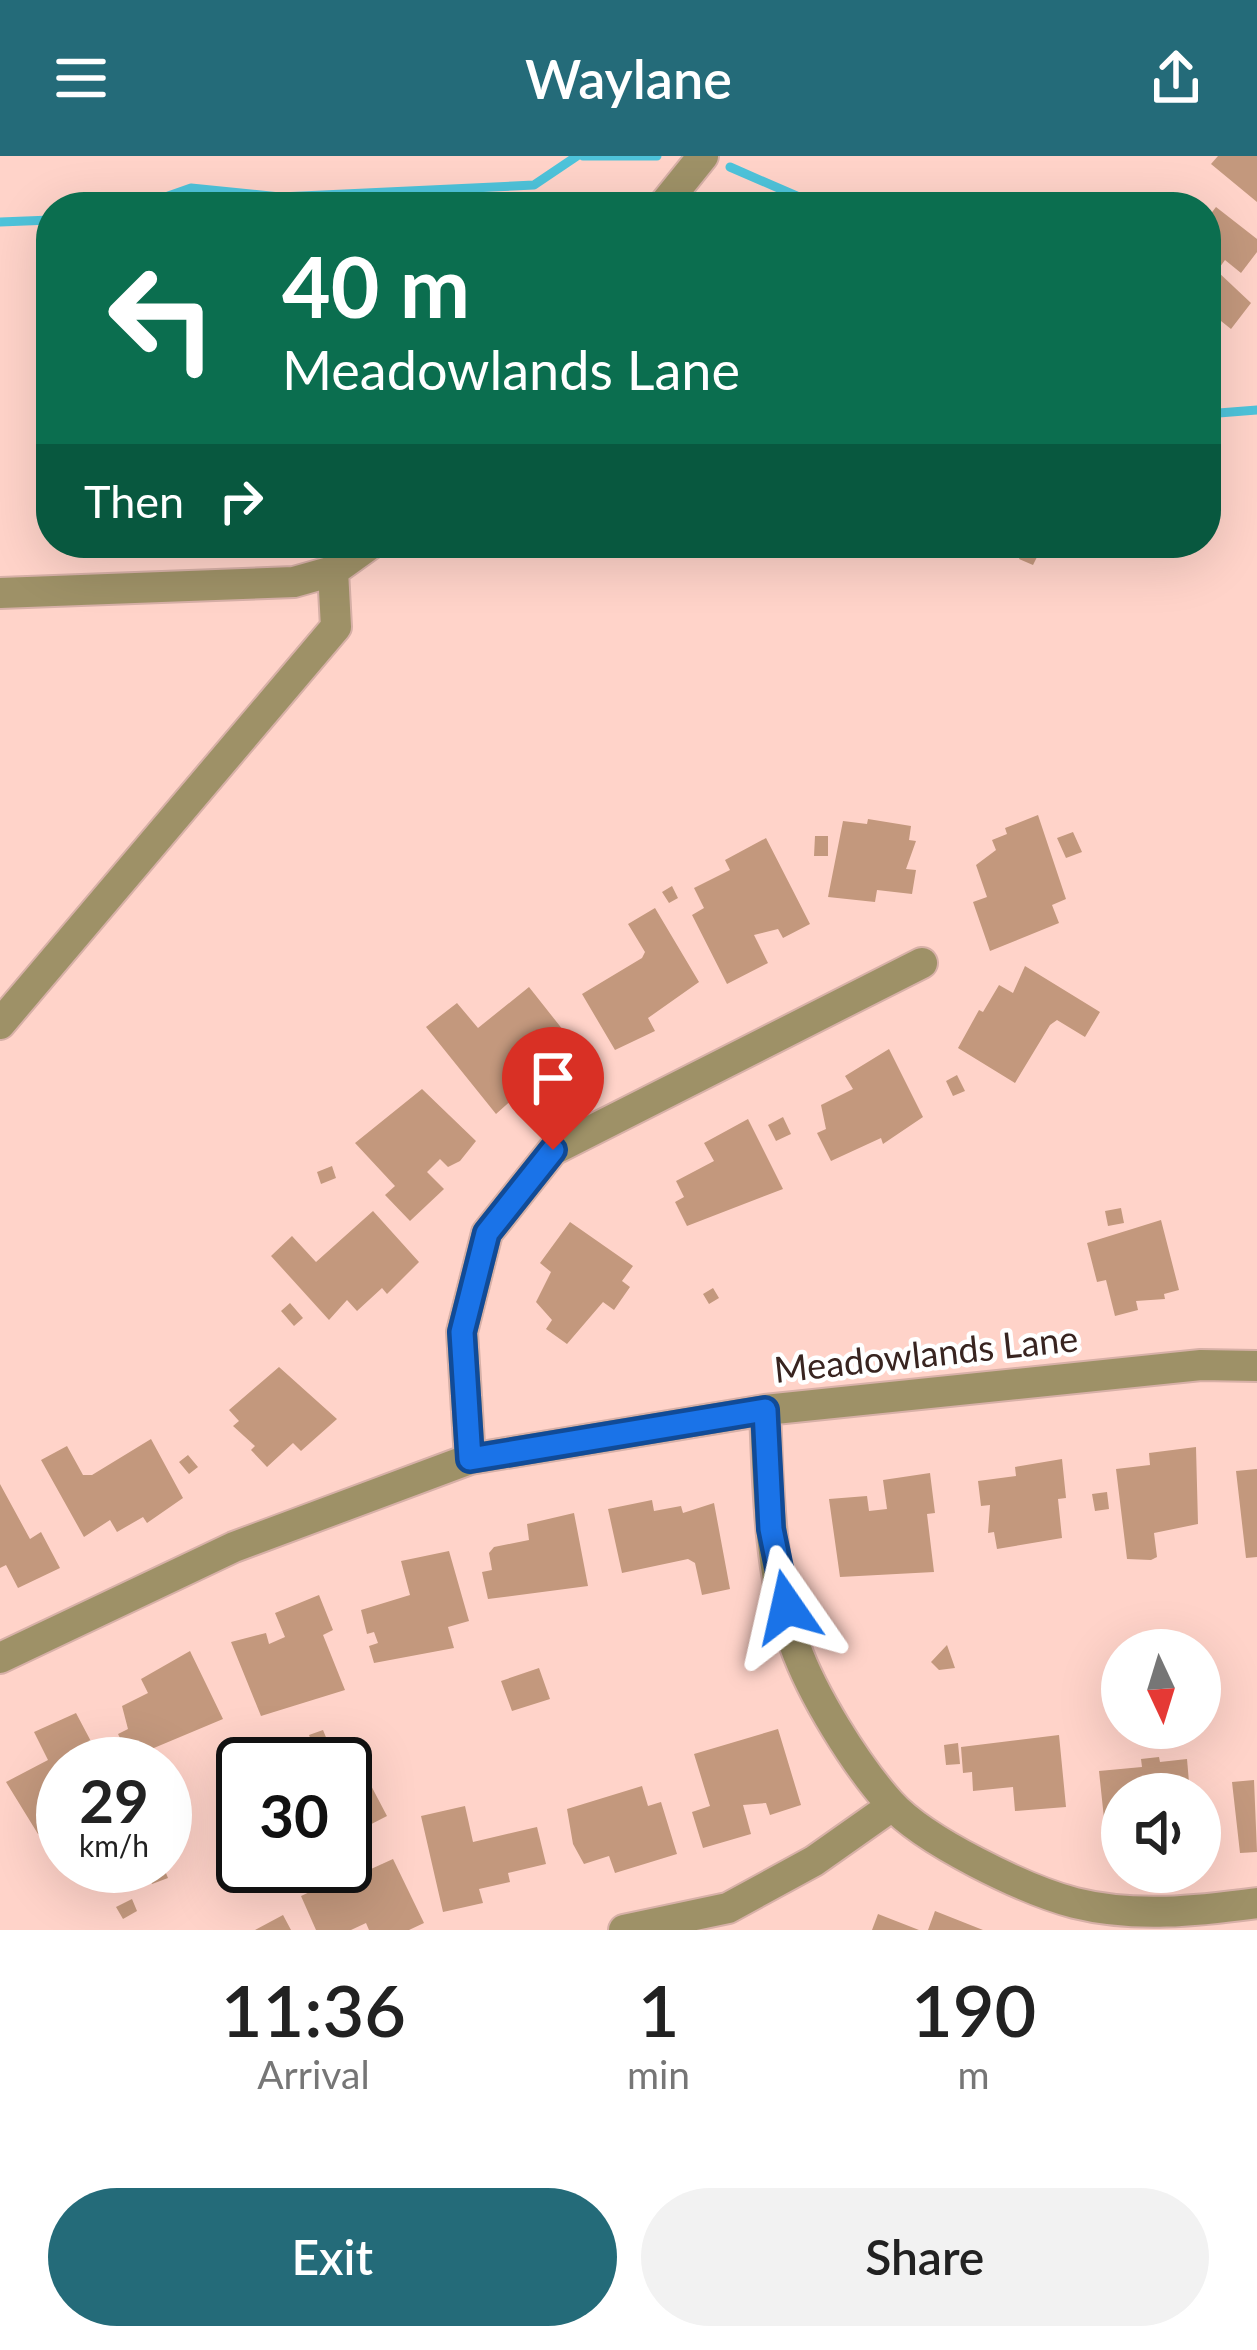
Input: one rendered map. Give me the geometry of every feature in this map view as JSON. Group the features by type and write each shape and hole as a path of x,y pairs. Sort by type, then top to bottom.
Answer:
{"street":[{"path":"674,192 704,156"},
{"path":"0,593 294,582 332,571 351,558"},
{"path":"0,1024 336,627 332,571"},
{"path":"470,1459 462,1332 487,1233 553,1150 922,963"},
{"name":"Meadowlands Lane","path":"0,1658 233,1547 470,1459 765,1410 1201,1365 1257,1366"},
{"path":"765,1410 771,1529 795,1646 851,1750 892,1806 968,1856 1074,1902 1171,1914 1257,1904"},
{"path":"624,1930 728,1908 814,1861 892,1806"}],"building":[{"path":"1218,156 1257,156 1257,202 1211,164"},
{"path":"1221,211 1257,239 1257,252 1241,273 1225,260 1221,266"},
{"path":"1221,275 1251,303 1231,329 1221,321"},
{"path":"1038,815 1066,899 1052,905 1059,923 990,951 973,902 987,897 976,865 996,850 992,840 1007,834 1005,828"},
{"path":"868,819 911,826 909,840 916,841 906,869 916,870 912,894 877,890 875,902 828,897 843,821 867,824"},
{"path":"1073,832 1082,852 1066,858 1057,838"},
{"path":"815,836 828,836 828,856 814,856"},
{"path":"766,838 810,924 783,938 778,929 754,935 768,963 727,984 692,915 704,908 694,888 730,870 725,860"},
{"path":"672,886 678,898 669,903 662,892"},
{"path":"655,908 699,982 648,1018 655,1031 615,1050 582,994 642,958 645,952 628,924"},
{"path":"1025,966 1100,1012 1085,1037 1057,1020 1050,1025 1015,1083 958,1048 999,985 1013,993"},
{"path":"529,987 582,1054 550,1083 546,1078 520,1099 511,1088 507,1091 514,1098 496,1114 426,1027 457,1003 478,1028"},
{"path":"889,1049 923,1117 883,1144 881,1138 831,1161 817,1133 826,1129 821,1105 853,1089 845,1076"},
{"path":"957,1075 965,1091 953,1096 946,1081"},
{"path":"422,1089 476,1141 460,1161 448,1167 440,1159 427,1172 444,1189 410,1221 385,1195 395,1186 355,1143"},
{"path":"783,1117 791,1134 776,1141 768,1125"},
{"path":"748,1119 783,1189 687,1226 675,1202 684,1197 676,1181 714,1161 704,1143"},
{"path":"332,1166 336,1178 321,1184 317,1172"},
{"path":"1121,1208 1124,1223 1108,1226 1105,1211"},
{"path":"373,1211 419,1262 387,1294 382,1288 357,1311 347,1300 329,1320 271,1256 292,1236 316,1262"},
{"path":"1161,1220 1179,1290 1164,1294 1165,1299 1136,1301 1138,1310 1115,1316 1106,1280 1097,1282 1087,1243"},
{"path":"570,1222 633,1266 622,1281 630,1287 614,1310 603,1302 567,1344 546,1329 552,1320 536,1302 551,1272 540,1263"},
{"path":"713,1288 719,1298 709,1304 703,1294"},
{"path":"290,1303 303,1318 294,1326 281,1311"},
{"path":"279,1367 337,1419 301,1451 293,1443 267,1467 251,1450 255,1446 233,1426 239,1421 229,1410"},
{"path":"151,1439 183,1498 147,1523 143,1517 117,1532 110,1520 84,1537 41,1460 67,1446 83,1475 92,1475"},
{"path":"1196,1447 1198,1524 1154,1533 1157,1557 1151,1560 1127,1559 1116,1469 1150,1465 1149,1453"},
{"path":"188,1455 198,1467 189,1474 179,1462"},
{"path":"1062,1459 1066,1498 1058,1499 1062,1538 997,1549 994,1532 988,1533 990,1505 981,1506 978,1481 1016,1476 1015,1467"},
{"path":"1257,1469 1257,1557 1246,1558 1236,1471"},
{"path":"930,1473 935,1513 927,1514 934,1572 840,1577 829,1499 867,1496 869,1511 887,1509 883,1480"},
{"path":"0,1484 30,1539 41,1532 60,1568 18,1588 6,1565 0,1568"},
{"path":"1107,1492 1109,1509 1095,1511 1092,1494"},
{"path":"652,1500 654,1511 681,1506 683,1513 714,1503 730,1589 702,1595 695,1563 688,1559 622,1573 608,1509"},
{"path":"574,1513 588,1586 488,1599 482,1572 492,1570 489,1553 494,1547 529,1540 527,1524"},
{"path":"449,1551 469,1621 448,1627 454,1648 374,1663 369,1646 378,1643 374,1632 367,1634 361,1610 410,1595 401,1561"},
{"path":"319,1595 333,1630 323,1635 345,1690 261,1716 231,1642 266,1633 269,1644 285,1637 275,1613"},
{"path":"947,1645 955,1668 939,1670 931,1662"},
{"path":"190,1651 223,1719 180,1737 120,1737 128,1729 122,1706 148,1693 141,1679"},
{"path":"539,1668 550,1699 512,1711 501,1681"},
{"path":"76,1713 89,1737 36,1737 34,1732"},
{"path":"778,1729 801,1805 770,1815 766,1803 743,1805 751,1834 703,1848 692,1812 710,1806 694,1754"},
{"path":"1059,1735 1066,1807 1015,1811 1013,1787 973,1791 972,1772 963,1773 961,1747"},
{"path":"958,1743 960,1764 946,1765 944,1745"},
{"path":"1141,1759 1187,1759 1188,1773 1101,1773 1101,1790 1099,1771 1142,1767"},
{"path":"36,1766 36,1831 6,1782"},
{"path":"1254,1780 1257,1852 1240,1853 1232,1782"},
{"path":"642,1786 648,1806 661,1802 677,1854 615,1873 609,1856 584,1864 573,1844 567,1809"},
{"path":"372,1788 387,1816 372,1824"},
{"path":"465,1806 473,1842 537,1827 546,1864 508,1873 510,1882 479,1889 483,1903 443,1912 421,1816"},
{"path":"393,1859 424,1923 409,1930 369,1930 366,1923 351,1930 316,1930 301,1896 372,1893 372,1869"},
{"path":"132,1899 137,1911 123,1919 116,1907"},
{"path":"935,1911 983,1930 928,1930"},
{"path":"878,1914 919,1930 872,1930"},
{"path":"283,1915 291,1930 255,1930"}],"waterway":[{"path":"386,192 534,185 577,156"},
{"path":"583,156 657,156"},
{"path":"730,167 788,192"},
{"path":"180,192 191,188 231,192"},
{"path":"0,222 36,221"},
{"path":"1221,413 1257,410"}],"route":[{"path":"553,1150 487,1233 462,1332 470,1459 765,1410 771,1529 787,1607"}]}
